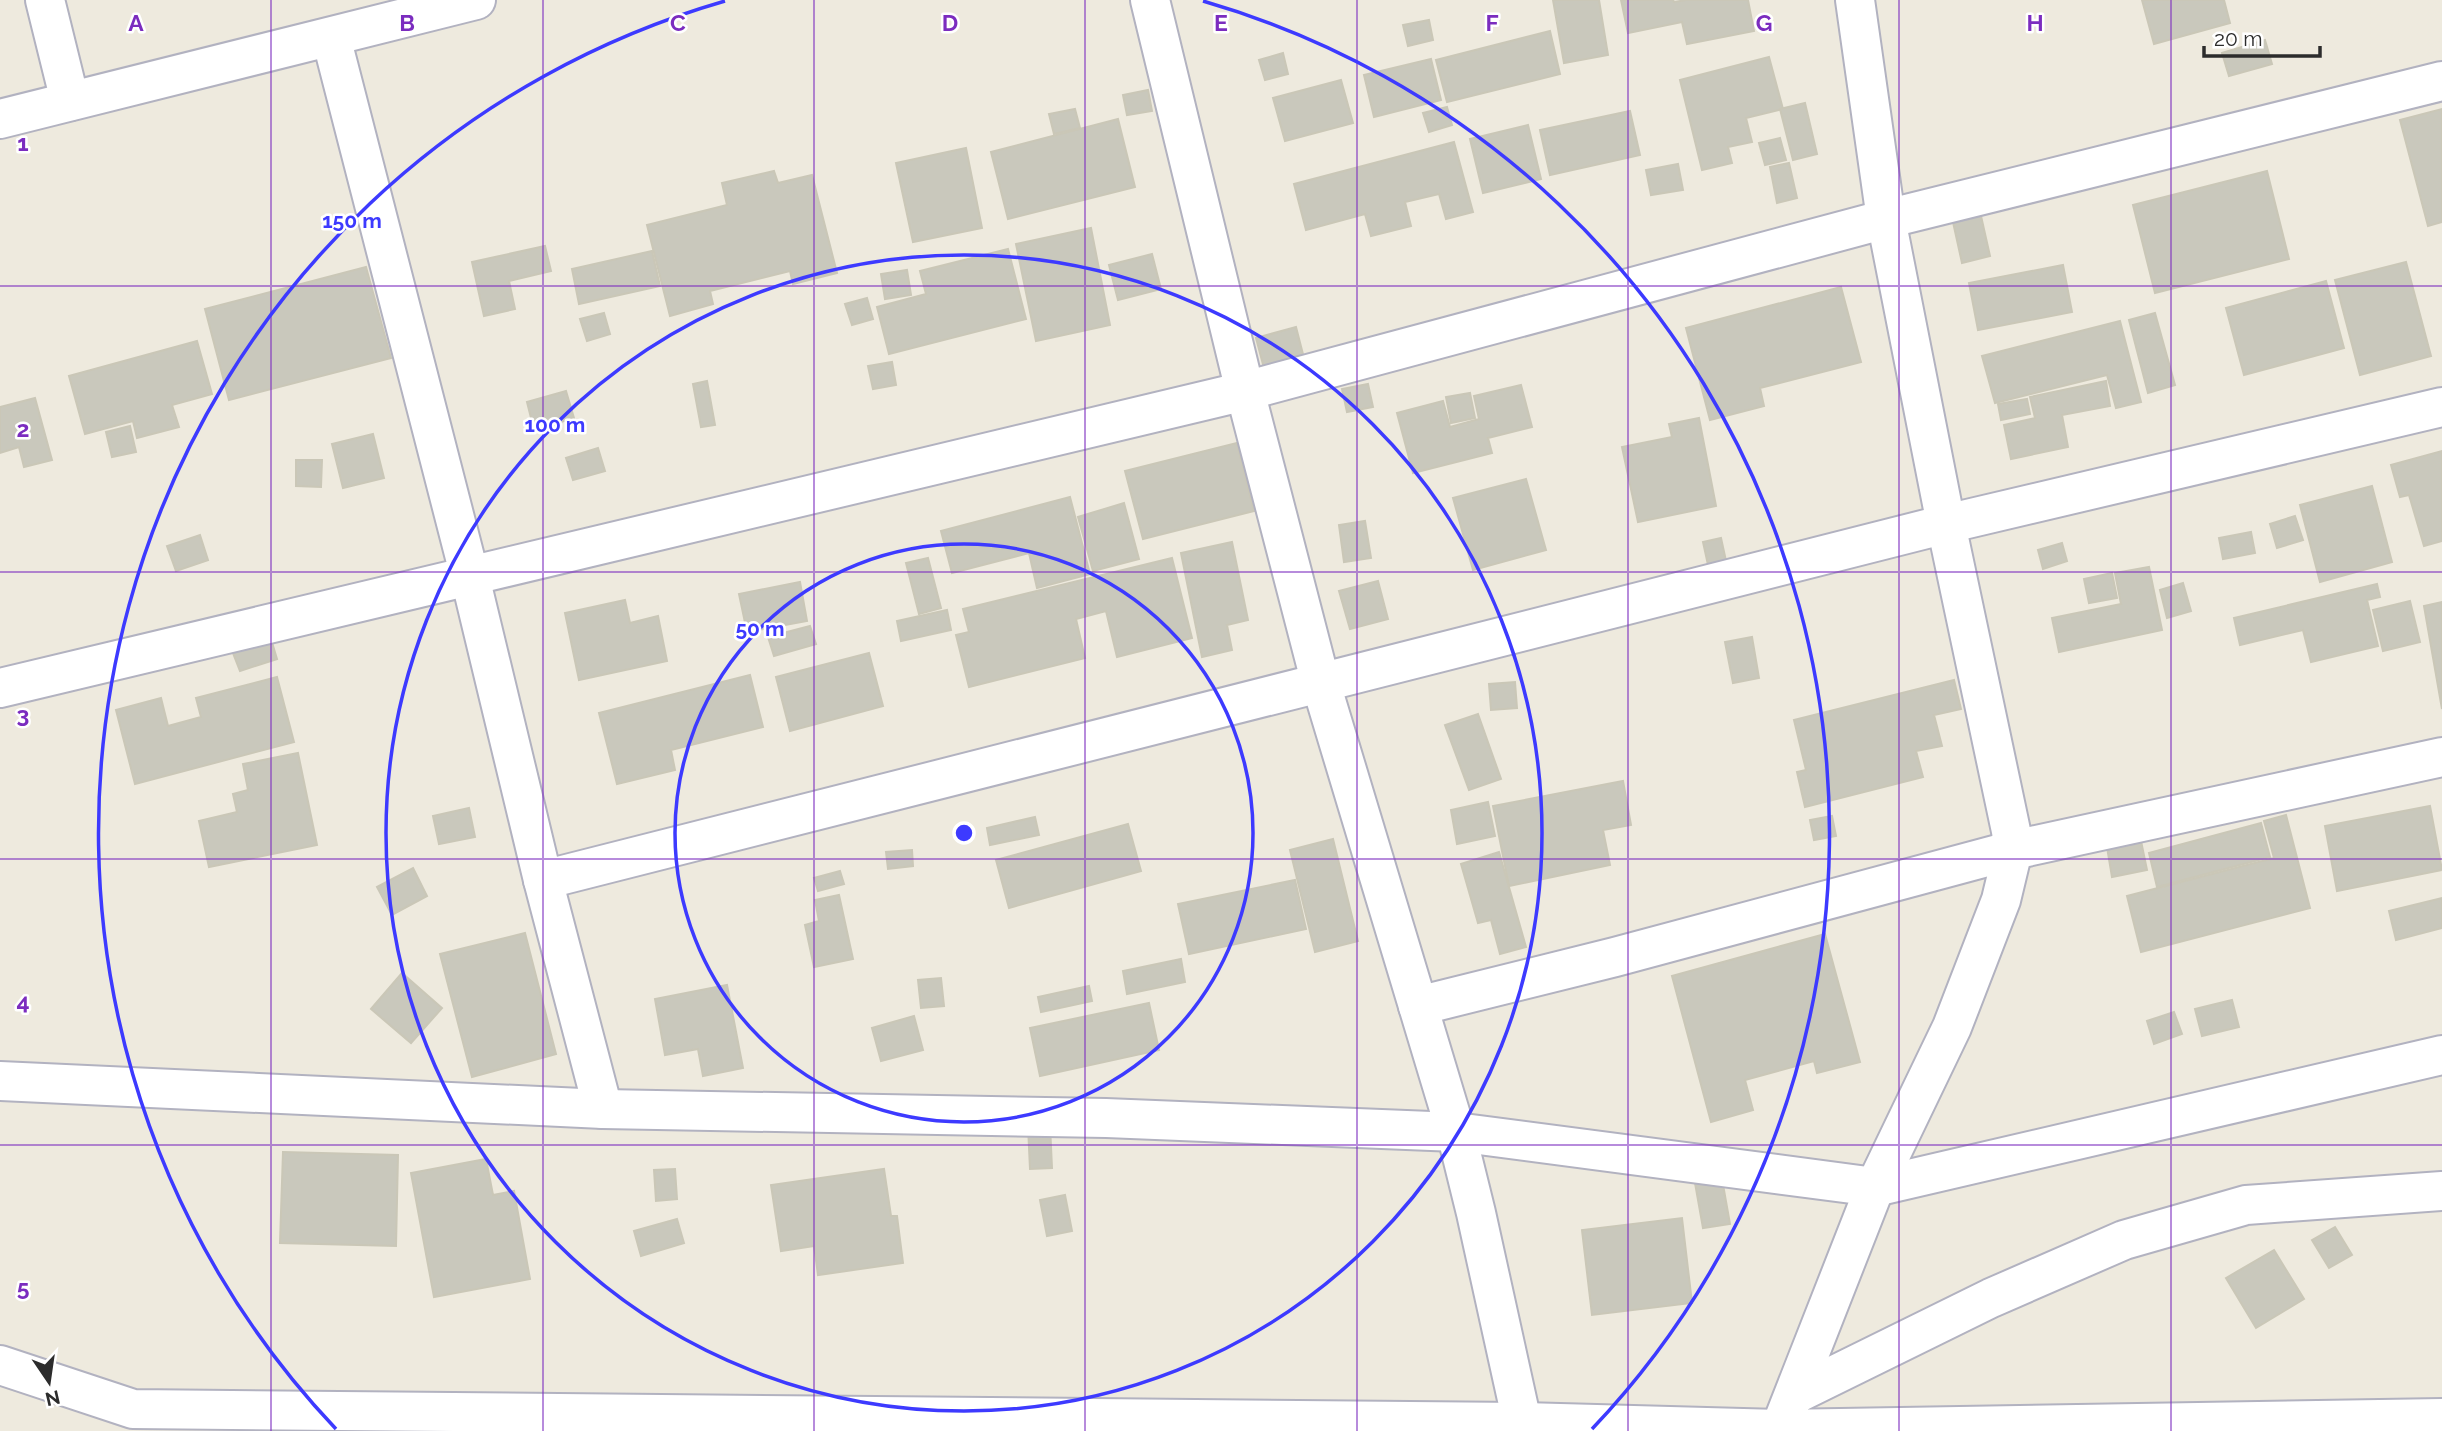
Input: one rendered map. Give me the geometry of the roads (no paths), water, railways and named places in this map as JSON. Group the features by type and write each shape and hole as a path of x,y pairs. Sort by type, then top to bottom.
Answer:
{"street":[{"path":"45,0 70,101"},
{"path":"0,118 476,0"},
{"path":"1150,0 1245,391 1321,684 1456,1132 1522,1422"},
{"path":"1780,1429 1796,1394 1875,1187 1952,1027 2001,900 2013,850 1886,219 1855,0"},
{"path":"331,37 603,1109"},
{"path":"0,688 1245,391 1886,219 2442,81"},
{"path":"543,880 1946,524 2442,407"},
{"path":"1418,1006 1615,957 2013,850 2442,757"},
{"path":"0,1081 603,1109 1105,1118 1456,1132 1875,1187 2442,1055"},
{"path":"1796,1394 1991,1298 2124,1240 2246,1205 2442,1191"},
{"path":"0,1365 133,1409 1522,1422 1780,1429 2442,1418"}]}
